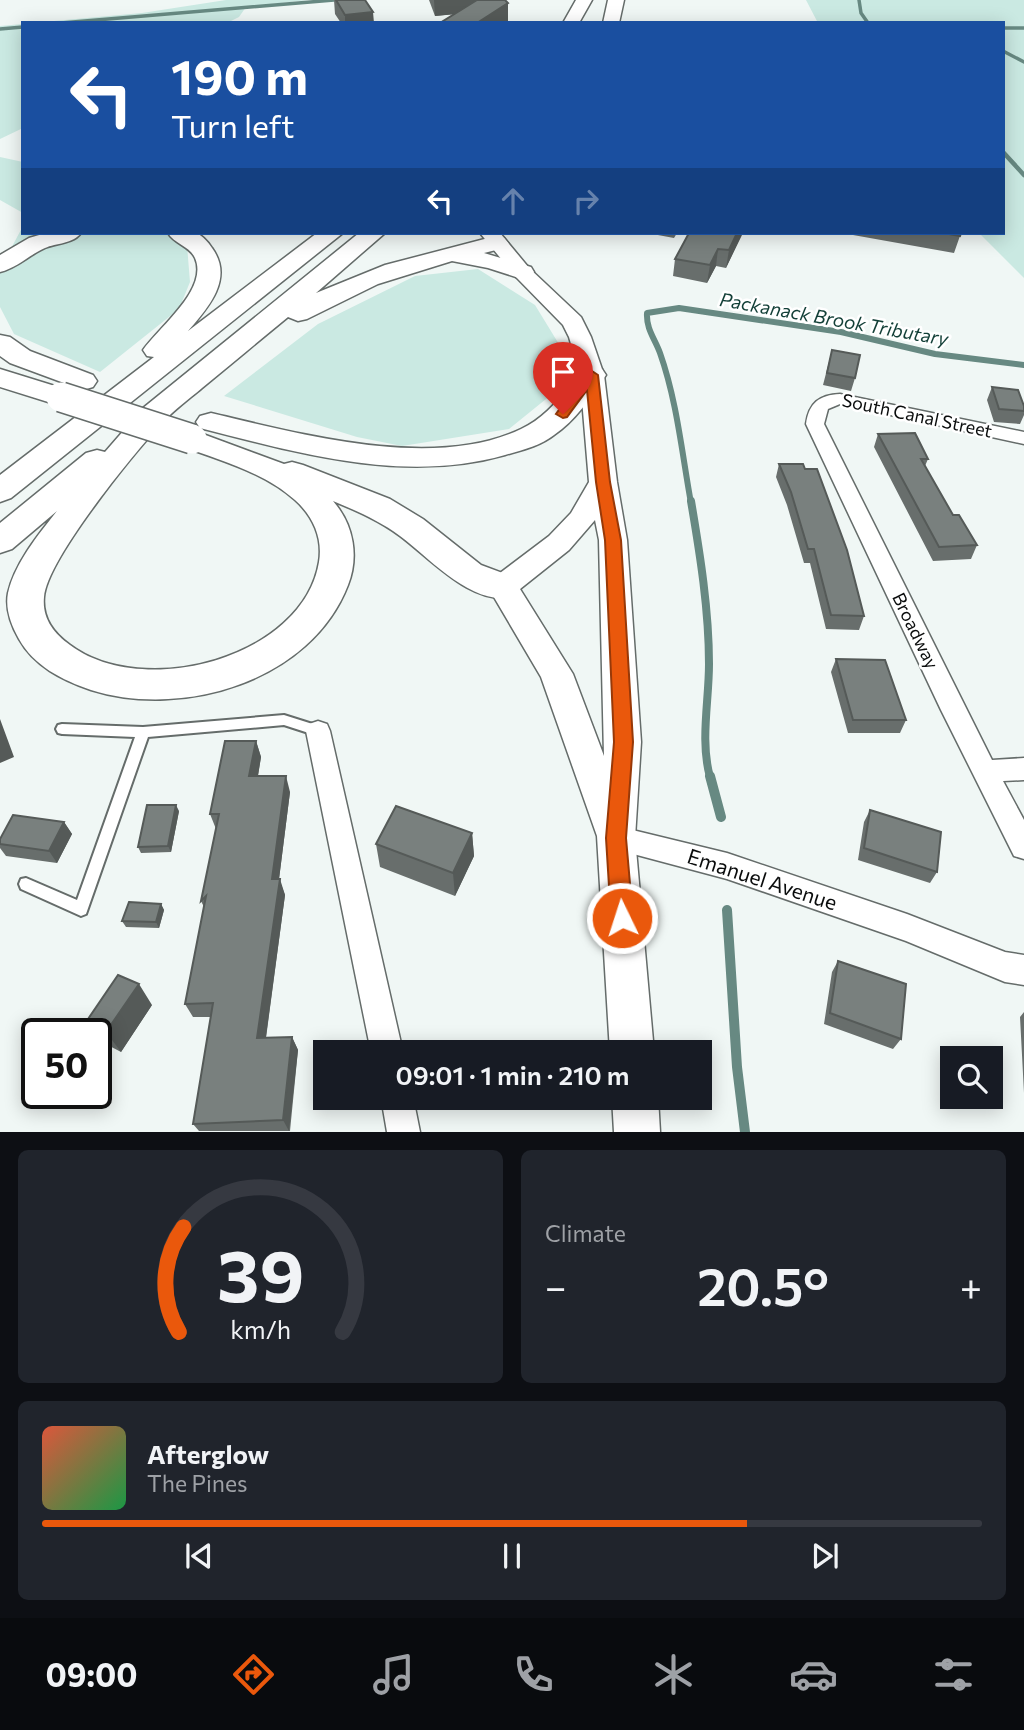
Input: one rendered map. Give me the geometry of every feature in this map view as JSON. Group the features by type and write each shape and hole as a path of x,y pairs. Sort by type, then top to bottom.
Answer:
{"highway":[{"path":"572,21 584,0"},
{"path":"599,21 610,0"},
{"path":"611,21 616,0"},
{"path":"0,248 29,235"},
{"path":"0,265 37,243 63,235"},
{"path":"115,401 196,305 209,282 211,272 204,250 198,243 183,235"},
{"path":"0,491 328,235"},
{"path":"0,541 371,235"},
{"path":"217,361 306,308 351,286 493,238"},
{"path":"445,256 480,259 522,272"},
{"path":"0,343 72,389"},
{"path":"0,368 201,430 346,492 411,527 469,574 503,587"},
{"path":"201,430 363,453 425,458 468,454 509,444 541,432 563,414 592,375"},
{"path":"0,378 72,389"},
{"path":"154,413 48,546 26,591 25,606 35,635 45,648 93,677 136,685 163,686 222,673 251,662 287,640 311,616 331,586 337,570 338,541 324,511 308,494 201,430"},
{"path":"0,482 37,463"}],"main road":[{"path":"493,238 522,272 573,322 592,375 603,482 613,540 623,742 616,838 631,1040"},
{"path":"603,482 582,519 567,535 503,587 557,674 616,838"},
{"path":"636,1110 637,1132"}],"street":[{"name":"South Canal Street","path":"817,412 823,402 840,399 1024,438"},
{"name":"Broadway","path":"817,412 815,424 984,771 1024,847"},
{"path":"318,730 384,1040"},
{"path":"984,771 1024,769"},
{"name":"Emanuel Avenue","path":"616,838 727,866 907,928 1005,967 1024,970"},
{"path":"400,1110 404,1132"}],"lane":[{"path":"62,729 142,732 284,720 318,730"},
{"path":"26,884 81,909 142,732"}],"green space":[{"path":"226,0 308,0 246,7 239,17 231,21 54,21 142,13"},
{"path":"806,0 1024,0 1024,278 981,235 1005,235 1005,21 817,21"},
{"path":"21,24 21,129 0,139 0,26"},
{"path":"0,157 21,162 21,212 0,200"},
{"path":"21,230 21,235 186,235 190,282 179,309 100,372 14,334 0,307 0,269"},
{"path":"478,269 535,305 565,354 551,395 509,429 402,446 357,437 224,396 318,324 415,276"}],"building":[{"path":"336,0 365,0 373,12 345,15"},
{"path":"477,0 505,0 508,3 480,21 443,21"},
{"path":"688,235 736,235 729,250 718,249 710,265 675,259"},
{"path":"832,350 860,355 855,378 827,373"},
{"path":"992,387 1018,390 1024,411 999,409"},
{"path":"915,433 928,459 921,459 953,515 959,515 977,545 939,547 878,434"},
{"path":"779,464 803,464 805,469 817,469 847,550 864,616 831,615 814,549 808,549 791,492"},
{"path":"836,659 885,660 906,720 853,720"},
{"path":"225,741 256,741 249,776 286,776 272,879 280,879 257,1038 292,1037 283,1120 193,1124 213,1003 185,1004 206,896 201,901 219,814 210,814"},
{"path":"147,805 176,805 168,846 138,847"},
{"path":"396,806 472,833 453,873 376,844"},
{"path":"870,810 941,832 937,872 864,848"},
{"path":"13,815 64,822 49,851 0,844"},
{"path":"129,902 161,904 156,922 122,921"},
{"path":"838,961 906,984 901,1039 830,1013"},
{"path":"118,975 139,984 112,1023 112,1018 89,1018"}],"waterway":[{"path":"85,21 334,0"},
{"name":"Packanack Brook Tributary","path":"859,0 861,13 867,21"},
{"path":"0,29 21,27"},
{"name":"Packanack Brook Tributary","path":"1005,28 1024,28"},
{"name":"Packanack Brook Tributary","path":"1005,52 1024,62"},
{"name":"Packanack Brook Tributary","path":"1005,154 1024,175"},
{"name":"Packanack Brook Tributary","path":"691,503 671,390 660,353 649,329 647,313 679,308 841,332 935,354 1024,365"},
{"name":"Packanack Brook Tributary","path":"691,501 707,623 709,664 705,735 710,777"},
{"name":"Packanack Brook Tributary","path":"710,776 721,817"},
{"name":"Packanack Brook Tributary","path":"727,910 737,1067 745,1132"}],"route":[{"path":"563,414 592,375 603,482 613,540 623,742 616,838 622,918"}]}
